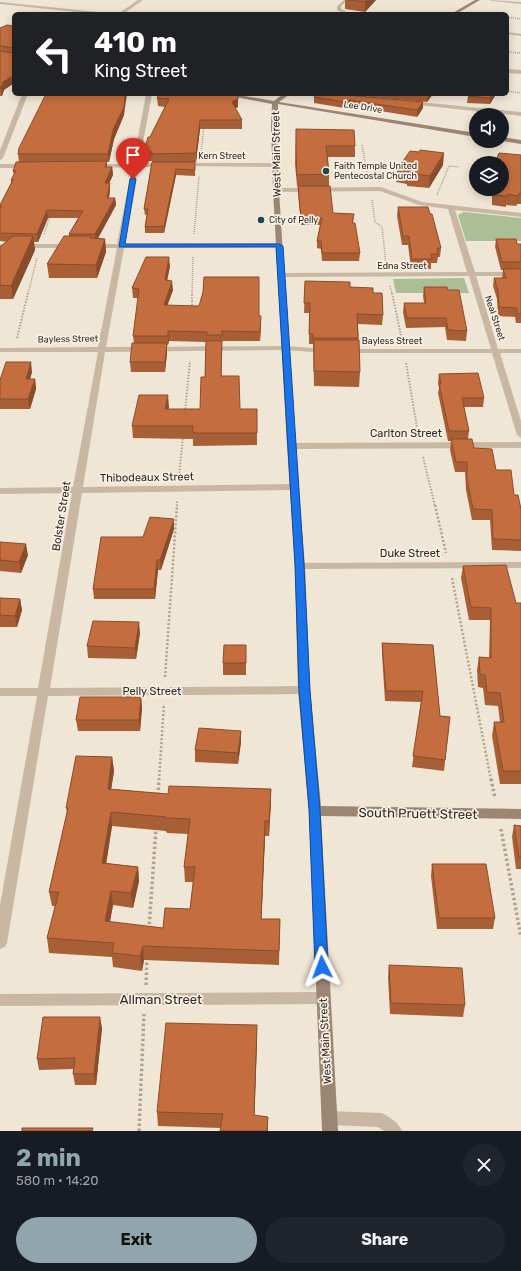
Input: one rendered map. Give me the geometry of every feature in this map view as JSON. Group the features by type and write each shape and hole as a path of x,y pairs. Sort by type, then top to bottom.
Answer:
{"main road":[{"path":"457,12 478,0"},
{"name":"Lee Drive","path":"236,96 469,133"},
{"name":"West Main Street","path":"284,96 276,102 276,190 291,446 300,566 304,690 315,810 330,1125"},
{"path":"509,140 521,142"},
{"name":"South Pruett Street","path":"315,810 498,815 521,814"}],"street":[{"path":"123,12 141,0"},
{"path":"492,0 521,3"},
{"path":"0,3 88,12"},
{"path":"509,33 521,35"},
{"path":"509,71 521,72"},
{"path":"0,158 25,96"},
{"name":"Bolster Street","path":"0,943 78,490 149,96"},
{"path":"325,96 334,97"},
{"path":"402,102 521,114"},
{"path":"88,166 171,165"},
{"name":"Kern Street","path":"178,165 276,165"},
{"path":"0,166 36,166"},
{"path":"276,190 381,189 422,204 521,215"},
{"name":"Neal Street","path":"451,207 470,274 496,351 521,436"},
{"path":"0,246 279,246"},
{"name":"Edna Street","path":"282,275 521,274"},
{"name":"Bayless Street","path":"0,350 103,348 286,348 313,351 521,351"},
{"name":"Carlton Street","path":"291,446 521,445"},
{"name":"Thibodeaux Street","path":"0,491 294,487"},
{"name":"Duke Street","path":"300,566 521,565"},
{"name":"Pelly Street","path":"0,692 304,690"},
{"name":"Allman Street","path":"0,1000 323,998"}],"lane":[{"path":"344,12 339,10 339,6 346,0"},
{"path":"330,1125 381,1120 395,1131"}],"path":[{"path":"509,18 521,19"},
{"path":"509,52 521,53"},
{"path":"509,91 521,93"},
{"path":"192,308 194,246 204,126"},
{"path":"362,145 375,222 382,227 388,275 404,350 420,445 449,565 521,936"},
{"path":"435,200 439,187 449,166 459,168"},
{"path":"185,418 192,348"},
{"path":"157,801 183,434"},
{"path":"149,936 156,825"},
{"path":"139,1131 148,952"}],"green space":[{"path":"464,212 521,218 521,241 466,241 458,215"},
{"path":"464,278 469,293 396,293 393,279"}],"building":[{"path":"348,0 367,0 365,2"},
{"path":"7,25 12,26 12,48 0,46 0,28"},
{"path":"0,51 12,53 12,76 3,82 0,88"},
{"path":"45,96 125,96 124,107 113,130 108,154 18,154 19,148"},
{"path":"158,96 238,96 238,99 232,102 242,120 200,120 196,153 152,154 152,152 144,152 148,137 150,137 169,99 157,98"},
{"path":"357,96 423,102 417,110 349,100 350,103 314,97"},
{"path":"468,96 492,96 490,98"},
{"path":"296,129 354,130 355,146 326,146 329,174 297,175"},
{"path":"420,150 444,153 430,176 397,170 410,151 419,152"},
{"path":"499,153 521,155 521,194 519,193 518,196 509,194 509,156 498,156"},
{"path":"107,161 105,167 112,167 105,183 110,183 107,198 115,198 95,234 69,234 83,211 47,210 37,234 0,233 0,209 2,206 0,205 13,180 11,180 16,171 13,171 16,162"},
{"path":"152,162 195,162 195,170 176,169 164,226 145,227 148,209 144,209"},
{"path":"298,186 330,186 333,213 354,214 352,223 355,223 360,253 322,253 321,241 317,241 322,218 301,218"},
{"path":"398,207 428,207 430,214 432,214 441,248 437,248 438,254 431,254 432,259 412,259 409,236 403,236"},
{"path":"13,236 33,236 11,286 0,285 0,247"},
{"path":"64,236 91,236 90,238 105,239 96,265 47,264"},
{"path":"496,239 516,239 517,244 521,244 521,262 502,262"},
{"path":"146,257 169,257 165,280 172,281 164,305 199,306 203,292 204,277 259,277 259,316 261,316 260,332 222,331 222,335 207,335 207,332 168,331 168,336 133,336 139,289 132,288"},
{"path":"503,269 521,269 521,314 517,314 517,308 499,307 498,290 494,278 506,278"},
{"path":"305,281 350,282 350,287 373,288 373,293 382,293 383,315 357,314 358,338 313,338 313,334 309,334 310,303 304,303"},
{"path":"424,287 447,287 448,290 459,290 467,331 448,330 446,318 407,318 404,303 426,303"},
{"path":"314,340 359,340 360,372 314,371"},
{"path":"206,341 222,341 221,376 239,376 240,409 257,409 257,433 193,433 193,426 132,426 139,395 168,395 165,409 200,409 201,377 205,377"},
{"path":"132,343 167,343 165,362 130,362"},
{"path":"6,362 31,362 26,379 35,379 28,399 0,399 0,380"},
{"path":"478,373 484,398 462,398 469,431 449,431 439,384 441,384 439,374"},
{"path":"451,439 472,439 474,448 492,449 496,470 511,470 514,495 518,495 521,509 521,540 493,539 492,510 473,509 467,479 467,462 456,462"},
{"path":"150,517 174,519 160,560 157,560 154,589 93,589 101,537 143,537"},
{"path":"0,542 26,544 19,562 0,560"},
{"path":"506,565 516,603 521,603 521,771 503,771 494,722 504,722 500,693 487,692 485,675 480,674 479,657 491,658 491,608 471,607 463,566"},
{"path":"0,598 20,599 15,616 0,615"},
{"path":"93,621 139,622 135,648 87,646"},
{"path":"382,643 433,645 440,716 450,717 445,760 413,756 423,691 386,691"},
{"path":"224,645 246,645 246,663 223,663"},
{"path":"80,697 141,697 139,720 76,720"},
{"path":"199,728 241,731 238,753 195,750"},
{"path":"76,756 112,757 108,789 168,794 169,786 271,789 269,821 265,821 261,919 280,919 279,951 143,946 140,956 112,953 114,943 47,938 59,892 49,892 68,808 66,808","holes":["111,812 190,819 184,867 195,867 190,909 165,908 163,928 105,921 111,891 131,893 138,867 102,863"]},
{"path":"514,825 521,826 521,857 519,857"},
{"path":"432,864 486,864 495,918 439,918"},
{"path":"389,965 462,968 465,1005 391,1003"},
{"path":"43,1017 100,1017 94,1074 73,1074 75,1058 37,1059"},
{"path":"166,1023 257,1025 254,1115 268,1117 267,1131 220,1131 223,1114 157,1112"},
{"path":"22,1128 93,1128 92,1131 22,1131"}],"place":[{"name":"Faith Temple United Pentecostal Church","path":"326,171"},
{"name":"City of Pelly","path":"261,220"}],"route":[{"path":"133,179 122,246 279,246 300,566 304,690 315,810 322,967"}]}
